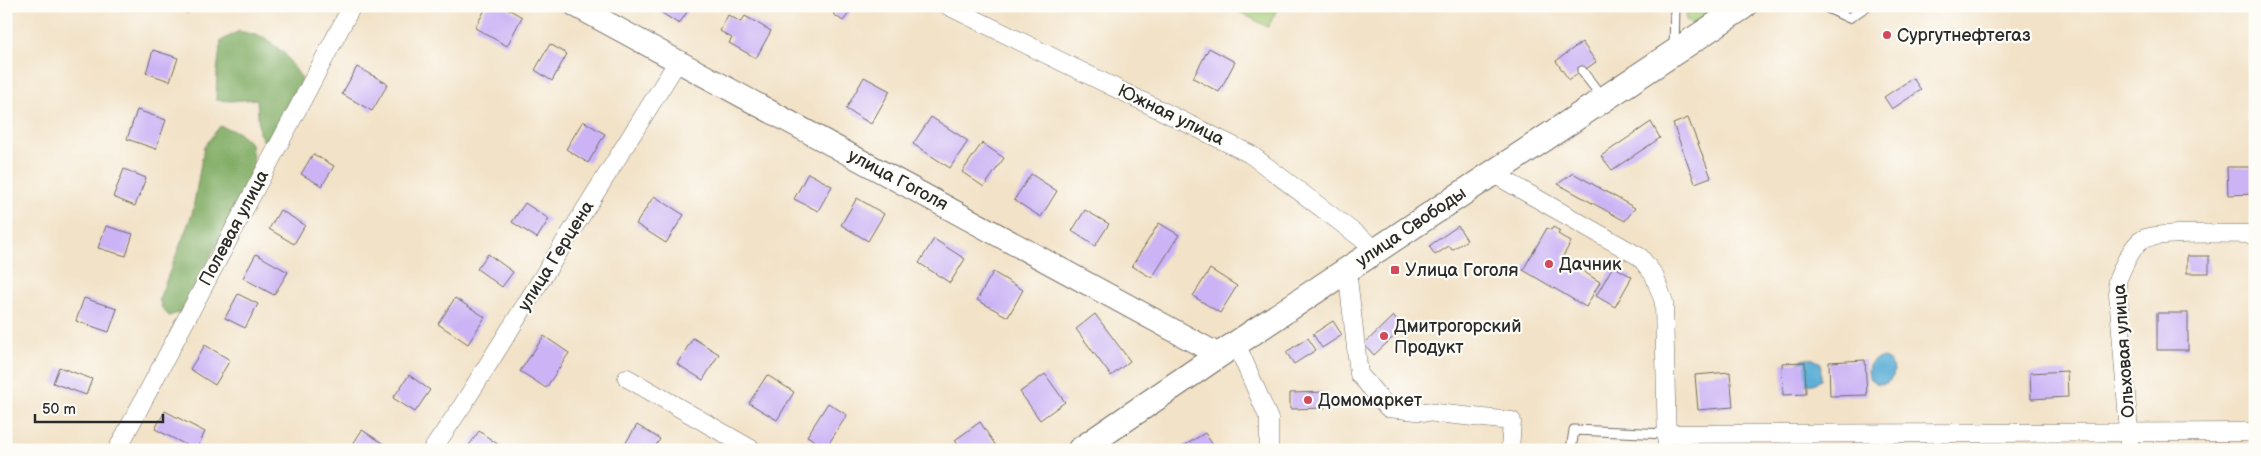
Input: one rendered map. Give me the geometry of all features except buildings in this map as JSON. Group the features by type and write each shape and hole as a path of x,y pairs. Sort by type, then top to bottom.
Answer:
{"main road":[{"name":"улица Свободы","path":"1080,450 1228,349 1744,6"}],"street":[{"name":"Полевая улица","path":"117,450 352,6"},
{"name":"улица Гоголя","path":"576,6 678,62 1228,349"},
{"name":"Южная улица","path":"948,6 1250,154 1378,250"},
{"name":"улица Герцена","path":"432,450 462,406 678,62"},
{"path":"1492,173 1640,257 1654,276 1664,302 1667,442 2129,441 2255,432"},
{"name":"Ольховая улица","path":"2129,441 2117,281 2126,258 2143,240 2171,235 2255,234"},
{"path":"1347,270 1358,374 1388,408 1512,420 1510,450"},
{"path":"1228,349 1269,419 1269,450"},
{"path":"627,378 753,450"}],"lane":[{"path":"1674,53 1675,6"},
{"path":"1823,6 1849,18 1867,6"},
{"path":"1582,72 1604,99"},
{"path":"1572,450 1574,430 1667,442"}],"green space":[{"path":"1228,6 1279,6 1268,27"},
{"path":"1698,6 1735,6 1700,30 1686,20 1686,14"},
{"path":"239,31 264,37 285,54 302,79 292,105 266,145 259,133 257,99 216,100 221,41"},
{"path":"220,126 238,132 251,144 255,173 181,312 169,316 162,308 159,299 192,214 204,147"}],"water":[{"path":"1811,358 1821,363 1821,379 1813,384 1800,385 1792,366 1802,360"},
{"path":"1881,358 1890,362 1894,371 1890,380 1881,384 1872,380 1868,371 1872,362"}],"place":[{"name":"Сургутнефтегаз","path":"1887,35"},
{"name":"Дачник","path":"1549,264"},
{"name":"Улица Гоголя","path":"1395,270"},
{"name":"Дмитрогорский Продукт","path":"1384,336"},
{"name":"Домомаркет","path":"1308,400"}]}
